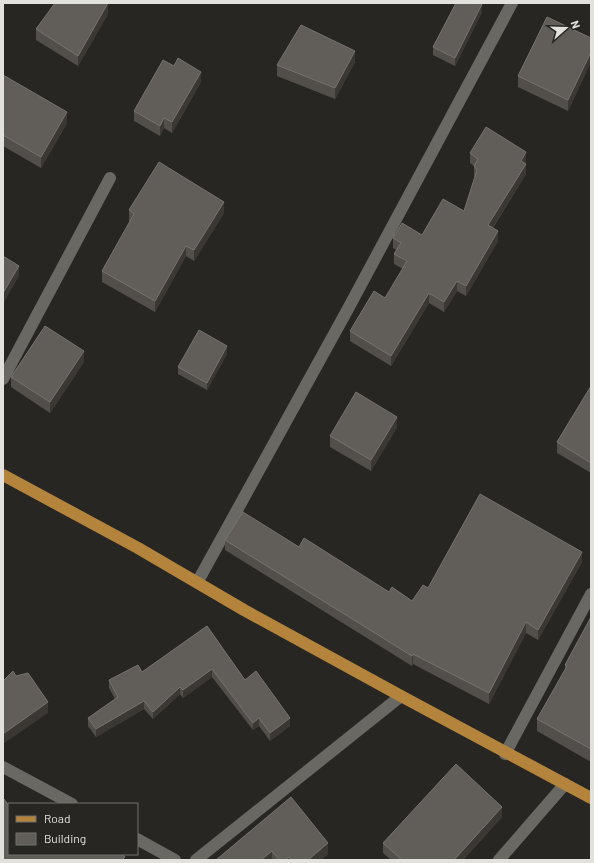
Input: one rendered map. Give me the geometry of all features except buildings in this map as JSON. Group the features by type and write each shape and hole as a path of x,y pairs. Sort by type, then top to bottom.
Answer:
{"main road":[{"path":"3,475 198,581 244,610 400,696 506,754 591,798"}],"street":[{"path":"198,581 349,307 512,3"},
{"path":"3,379 110,178"},
{"path":"506,754 591,594"},
{"path":"196,860 400,696"},
{"path":"3,767 70,803"},
{"path":"498,860 565,784"},
{"path":"138,840 175,860"}]}
